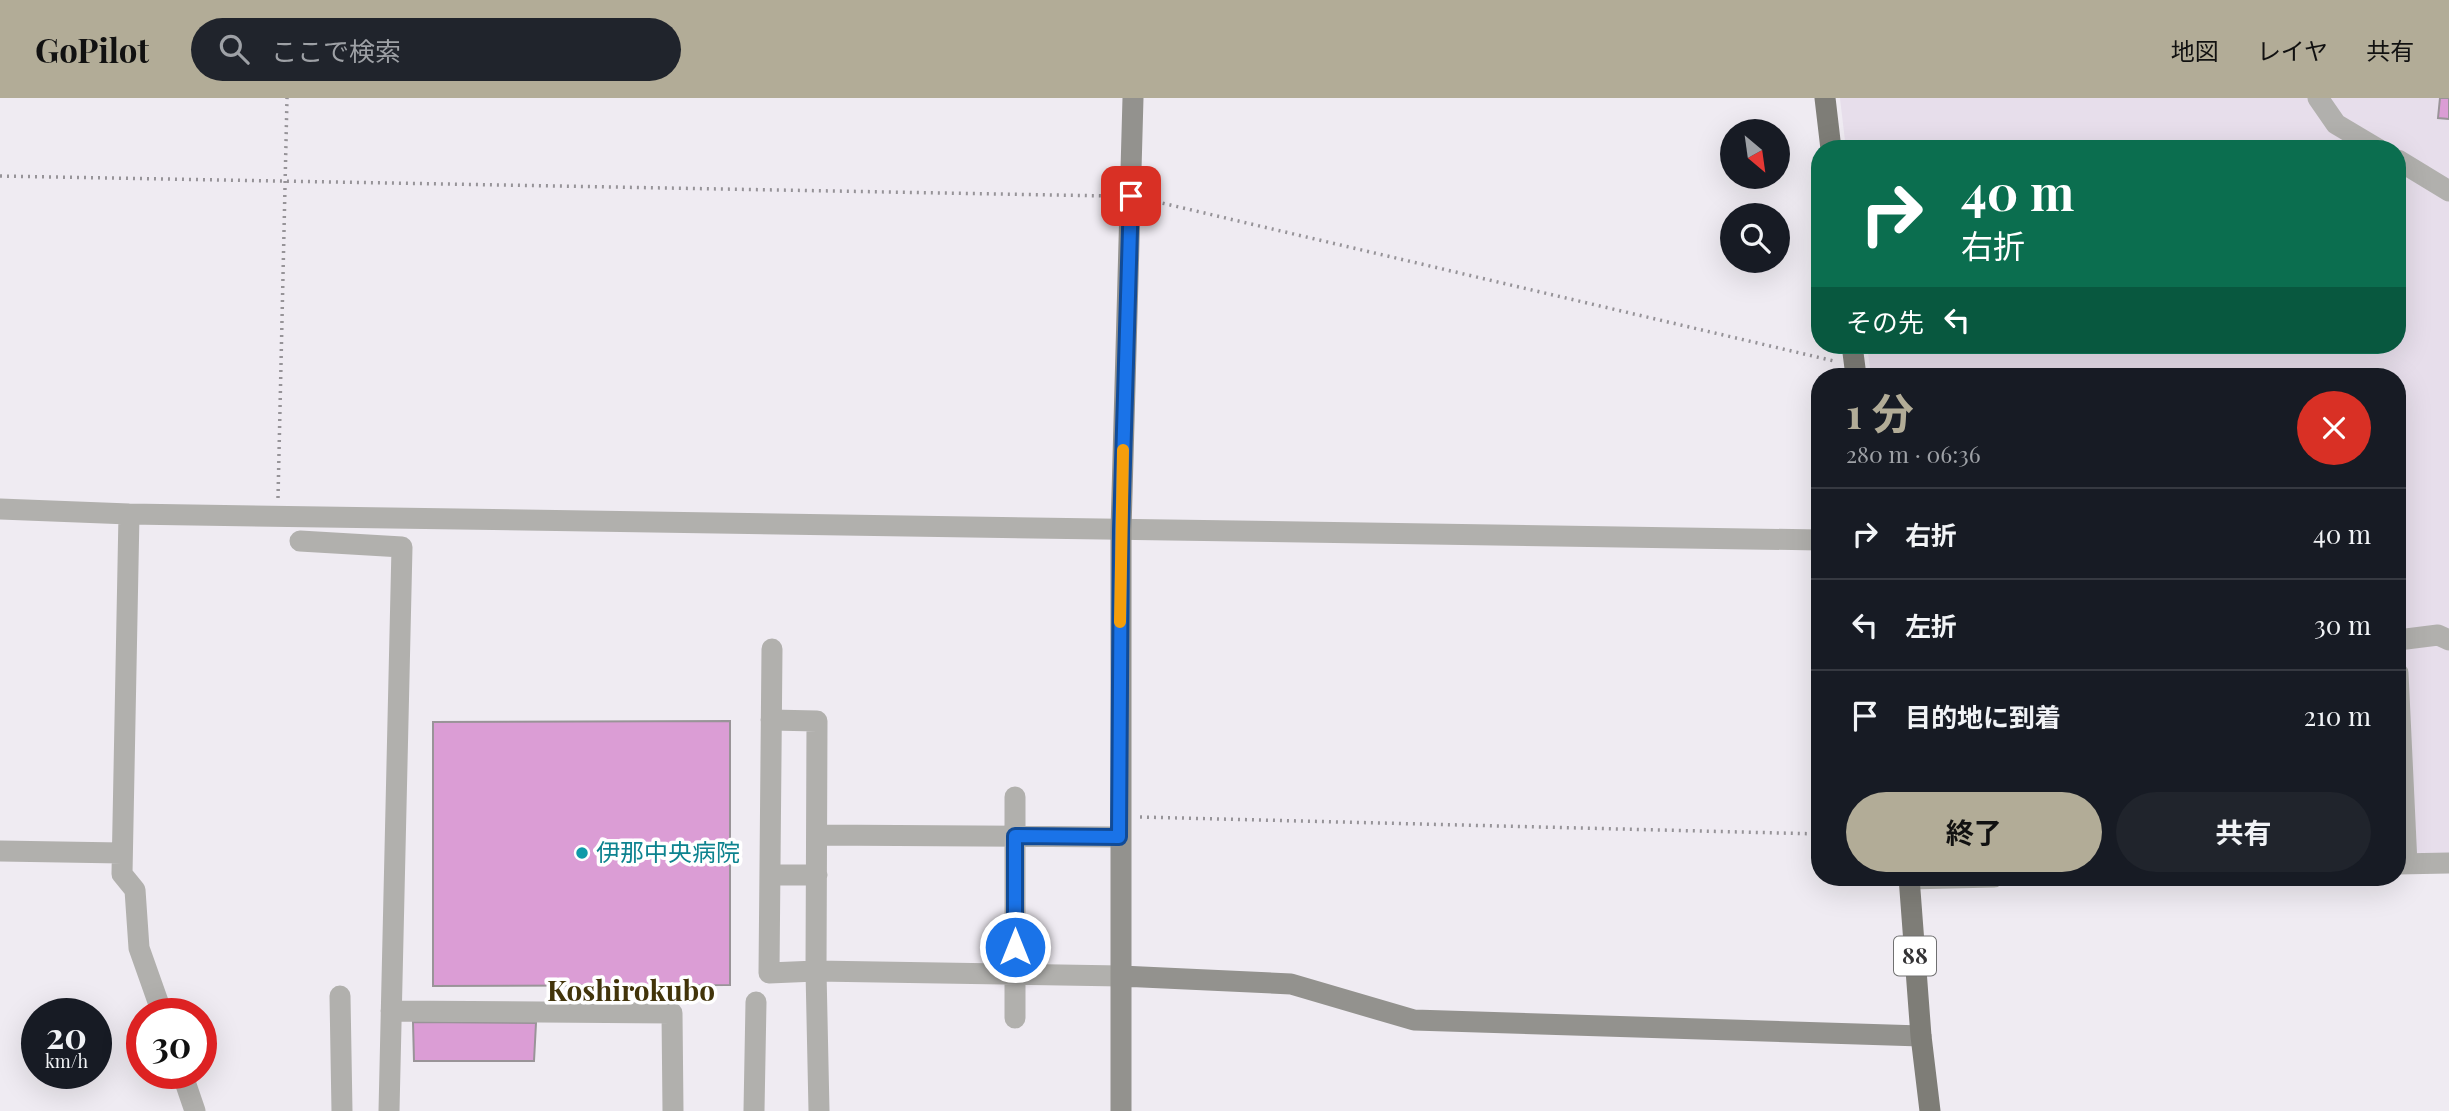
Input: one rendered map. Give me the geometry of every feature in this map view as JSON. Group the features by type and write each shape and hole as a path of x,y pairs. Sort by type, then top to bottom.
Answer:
{"main road":[{"path":"1825,98 1829,140"},
{"name":"88","path":"1910,886 1921,1036 1930,1111"}],"street":[{"path":"1121,1111 1121,530 1133,98"},
{"path":"2318,98 2336,124 2363,140"},
{"path":"2406,165 2449,191"},
{"path":"0,509 129,514 277,514 1811,540"},
{"path":"129,514 122,874 135,890 139,948 157,998"},
{"path":"300,541 402,547 389,1111"},
{"path":"2406,639 2438,635 2449,640"},
{"path":"772,649 769,973 817,971 1121,976 1291,984 1414,1020 1921,1036"},
{"path":"771,720 817,721 819,1111"},
{"path":"1015,797 1015,1018"},
{"path":"817,835 1015,836 1119,827"},
{"path":"0,851 122,853"},
{"path":"2406,864 2449,863"},
{"path":"770,875 817,875"},
{"path":"340,996 342,1111"},
{"path":"754,1111 756,1002"},
{"path":"391,1011 672,1013 673,1111"},
{"path":"187,1089 195,1111"}],"path":[{"path":"277,514 287,98"},
{"path":"0,176 1131,196 1811,352"},
{"path":"1819,354 1854,362"},
{"path":"1119,827 1811,834"}],"shaded area":[{"path":"1840,98 2449,98 2449,863 2407,864 2406,368 1870,368 1868,354 2406,354 2406,140 1845,140"}],"building":[{"path":"2440,98 2449,98 2449,119 2438,118"},
{"name":"伊那中央病院","path":"730,721 730,985 433,986 433,722"},
{"path":"413,1022 536,1023 534,1061 414,1061"}],"slow traffic":[{"path":"1120,622 1123,450"}],"place":[{"name":"伊那中央病院","path":"582,853"}],"district":[{"name":"Koshirokubo","path":"631,991"}],"route":[{"path":"1015,947 1015,836 1119,837 1121,530 1131,196"}]}
